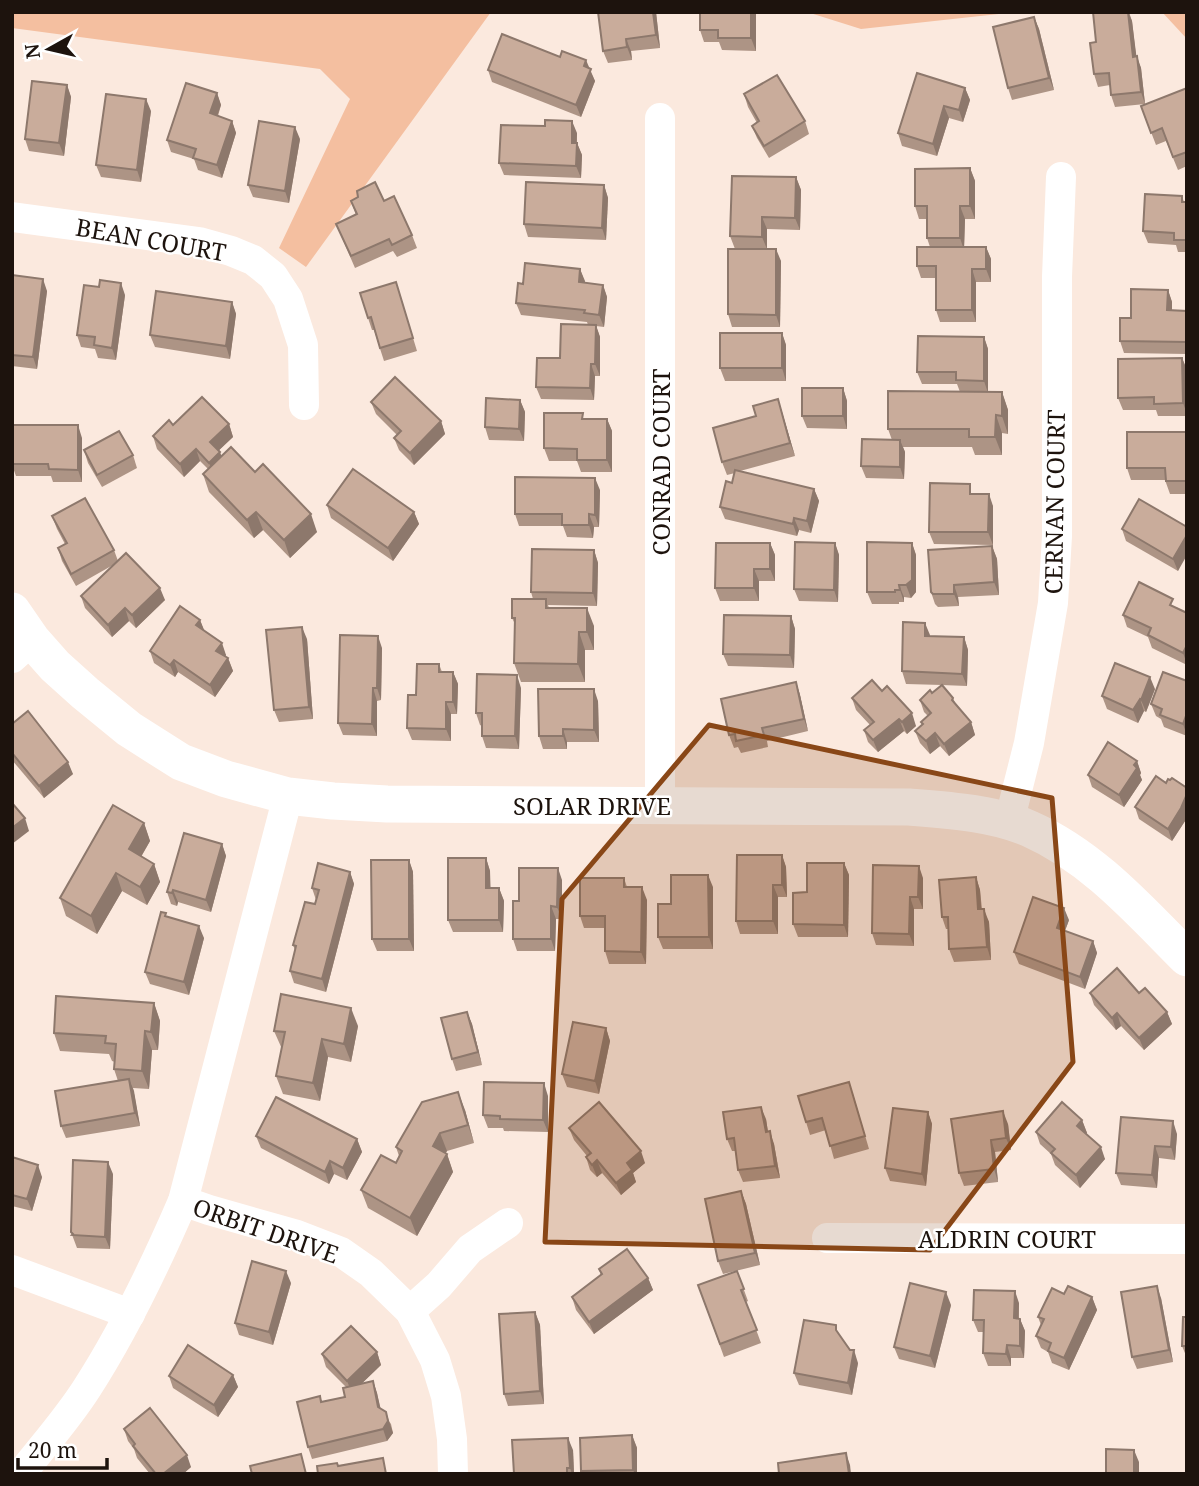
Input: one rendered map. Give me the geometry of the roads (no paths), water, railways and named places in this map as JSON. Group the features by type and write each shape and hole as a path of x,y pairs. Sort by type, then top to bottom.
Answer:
{"street":[{"name":"CONRAD COURT","path":"660,118 660,805"},
{"name":"CERNAN COURT","path":"1009,822 1029,743 1052,603 1057,536 1057,277 1061,177"},
{"name":"BEAN COURT","path":"12,217 199,242 253,260 273,276 288,299 303,345 304,405"},
{"name":"SOLAR DRIVE","path":"19,636 129,729 181,762 226,779 288,796 387,804 909,807 962,811 1009,822 1029,828 1063,846 1106,877 1187,958"},
{"name":"ORBIT DRIVE","path":"22,1474 86,1390 157,1262 183,1201 288,796"},
{"name":"ORBIT DRIVE","path":"183,1201 297,1235 341,1252 371,1273 410,1311 435,1360 446,1396 452,1439 453,1474"},
{"path":"410,1311 439,1285 470,1249 508,1223"},
{"name":"ALDRIN COURT","path":"827,1238 1187,1239"},
{"path":"12,1270 130,1314"}]}
